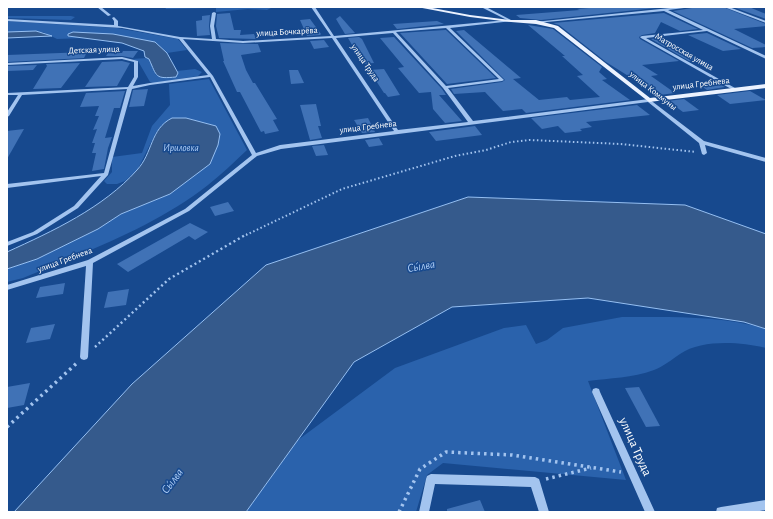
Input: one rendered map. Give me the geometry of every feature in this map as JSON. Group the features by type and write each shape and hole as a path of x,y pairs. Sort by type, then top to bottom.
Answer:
{"main road":[{"path":"419,7 511,21"},
{"name":"улица Бочкарёва","path":"511,21 536,22"},
{"name":"улица Коммуны","path":"536,22 556,27 649,100"},
{"name":"улица Гребнева","path":"649,100 766,86"}],"street":[{"path":"99,7 110,15"},
{"name":"улица Труда","path":"313,7 397,132"},
{"path":"483,7 511,21"},
{"name":"улица Бочкарёва","path":"536,22 690,7"},
{"path":"726,7 766,22"},
{"path":"665,10 766,58"},
{"path":"214,13 212,26 214,41"},
{"path":"114,18 116,21 116,27"},
{"name":"улица Бочкарёва","path":"7,20 116,27 180,38 254,42 448,28 511,21"},
{"path":"445,87 502,80 448,28"},
{"name":"Матросская улица","path":"709,30 642,37 733,90"},
{"path":"394,32 445,87 471,122"},
{"path":"180,38 211,76 255,155"},
{"name":"Детская улица","path":"7,64 122,58 136,61 136,77 130,88 106,174"},
{"path":"7,94 130,88 211,76"},
{"path":"7,116 21,94"},
{"name":"улица Гребнева","path":"7,288 90,262 187,210 255,155 280,147 649,100"},
{"name":"улица Коммуны","path":"649,100 702,142 766,160"},
{"path":"702,142 704,153"},
{"path":"7,186 106,174"},
{"path":"7,244 35,233 76,207 106,174"},
{"path":"84,356 90,262"},
{"name":"улица Труда","path":"596,392 650,512"},
{"path":"424,512 431,479 536,482 544,512"},
{"path":"721,512 766,505"}],"path":[{"path":"7,427 169,279 258,228 342,189 454,156 486,150 511,142 530,140 621,144 704,153"},
{"path":"399,512 420,470 446,452 512,455 633,474"},
{"path":"536,482 592,468"}],"shaded area":[{"path":"165,7 273,7 267,10 248,9 216,12 216,8 166,9"},
{"path":"7,16 75,17 71,20 7,18"},
{"path":"7,21 117,28 178,39 187,50 167,53 155,42 68,36 84,38 57,39 43,32 7,32"},
{"path":"132,59 149,59 156,75 178,73 177,71 195,69 202,72 198,76 154,83 150,82 138,61"},
{"path":"209,79 247,150 208,185 165,214 119,238 23,278 7,282 7,269 37,259 98,229 121,214 170,194 218,145 219,134 216,126 186,118 156,132 138,169 125,181 117,184 107,184 104,181 112,172 112,157 142,153 152,126 170,105 169,84"},
{"path":"622,317 695,318 749,324 766,329 766,348 734,343 699,346 689,349 661,367 646,373 588,381 626,480 443,463 427,475 416,512 246,512 298,440 395,368 504,328 526,325 536,344 547,340 563,328"}],"water":[{"path":"36,31 52,36 7,38 7,32"},
{"path":"73,32 113,34 155,42 167,53 178,73 176,77 160,77 156,73 149,59 145,57 144,51 122,43 68,36 68,34"},
{"name":"Ириловка","path":"172,118 186,118 216,126 220,134 218,145 210,164 170,194 121,214 98,229 37,259 7,269 7,252 59,227 93,207 124,184 142,163 155,135 160,128"},
{"name":"Сы́лва","path":"468,197 685,205 766,234 766,329 744,322 588,298 452,307 354,362 246,512 14,512 132,384 266,265"}],"building":[{"path":"601,7 665,7 541,20 520,18 516,15 580,10 577,9"},
{"path":"693,7 723,7 766,24 766,26 734,29 766,45 766,47 752,48 673,11"},
{"path":"733,7 749,7 766,14 766,19"},
{"path":"230,13 234,30 241,30 240,35 254,34 256,39 219,38 216,26 217,14"},
{"path":"664,13 698,29 680,31 661,22 655,33 642,35 639,37 640,39 679,61 642,65 658,75 651,76 675,93 660,95 636,77 630,77 606,62 559,25 553,23"},
{"path":"210,15 210,35 197,36 196,21 202,20 202,16"},
{"path":"340,16 355,33 345,34 336,19"},
{"path":"310,19 321,34 320,35 307,36 300,20"},
{"path":"437,21 444,24 397,29 393,24"},
{"path":"528,25 553,29 602,67 599,72 607,79 602,80 630,100 526,113 522,109 503,111 485,92 454,94 451,89 502,82 505,80 456,31 464,30 521,78 513,79 539,100 567,97 570,100 600,97 577,76 583,75 562,56 565,56"},
{"path":"446,30 496,78 447,84 400,33"},
{"path":"707,33 741,49 723,51 688,35"},
{"path":"359,37 362,39 374,63 363,64 348,38"},
{"path":"394,37 442,89 446,95 439,95 462,121 445,123 433,109 431,92 419,93 398,68 404,67 380,38"},
{"path":"658,38 699,60 689,61 651,39"},
{"path":"324,40 329,47 314,49 310,41"},
{"path":"220,43 258,44 261,52 241,55 246,70 253,83 255,83 277,119 273,120 279,131 265,134 264,131 261,132 240,92 237,92 223,61"},
{"path":"123,51 138,51 133,58 106,56 108,53 122,53"},
{"path":"87,52 84,58 7,62 7,55"},
{"path":"122,61 130,63 117,86 85,87 102,62"},
{"path":"80,63 61,88 33,89 47,66 46,64"},
{"path":"37,65 33,70 7,71 7,66"},
{"path":"384,69 400,95 388,97 369,70"},
{"path":"289,70 298,70 304,83 291,84"},
{"path":"715,82 725,87 707,90 697,83"},
{"path":"148,89 144,106 129,107 133,90"},
{"path":"125,91 120,108 114,108 105,138 112,137 108,148 104,169 92,171 96,153 92,153 95,143 92,143 97,129 93,130 99,116 95,116 99,106 80,107 86,93"},
{"path":"750,91 766,100 730,104 717,95"},
{"path":"684,99 699,110 683,112 668,101"},
{"path":"316,104 321,126 318,126 322,138 310,140 300,105"},
{"path":"637,105 650,115 586,122 592,127 580,129 582,131 565,133 558,126 542,129 531,118"},
{"path":"368,118 375,132 362,133 354,120"},
{"path":"475,126 482,135 436,141 429,132"},
{"path":"24,129 7,159 7,131"},
{"path":"379,138 383,145 369,147 365,140"},
{"path":"324,145 328,155 316,156 312,146"},
{"path":"228,202 234,211 215,216 210,207"},
{"path":"190,223 208,232 195,240 189,236 128,272 117,264"},
{"path":"65,283 63,294 36,298 40,287"},
{"path":"129,289 126,305 104,308 108,292"},
{"path":"55,324 50,339 26,343 31,328"},
{"path":"30,383 24,405 7,408 7,387"},
{"path":"639,387 660,426 646,427 625,388"},
{"path":"480,500 485,512 447,512 447,509"}]}
